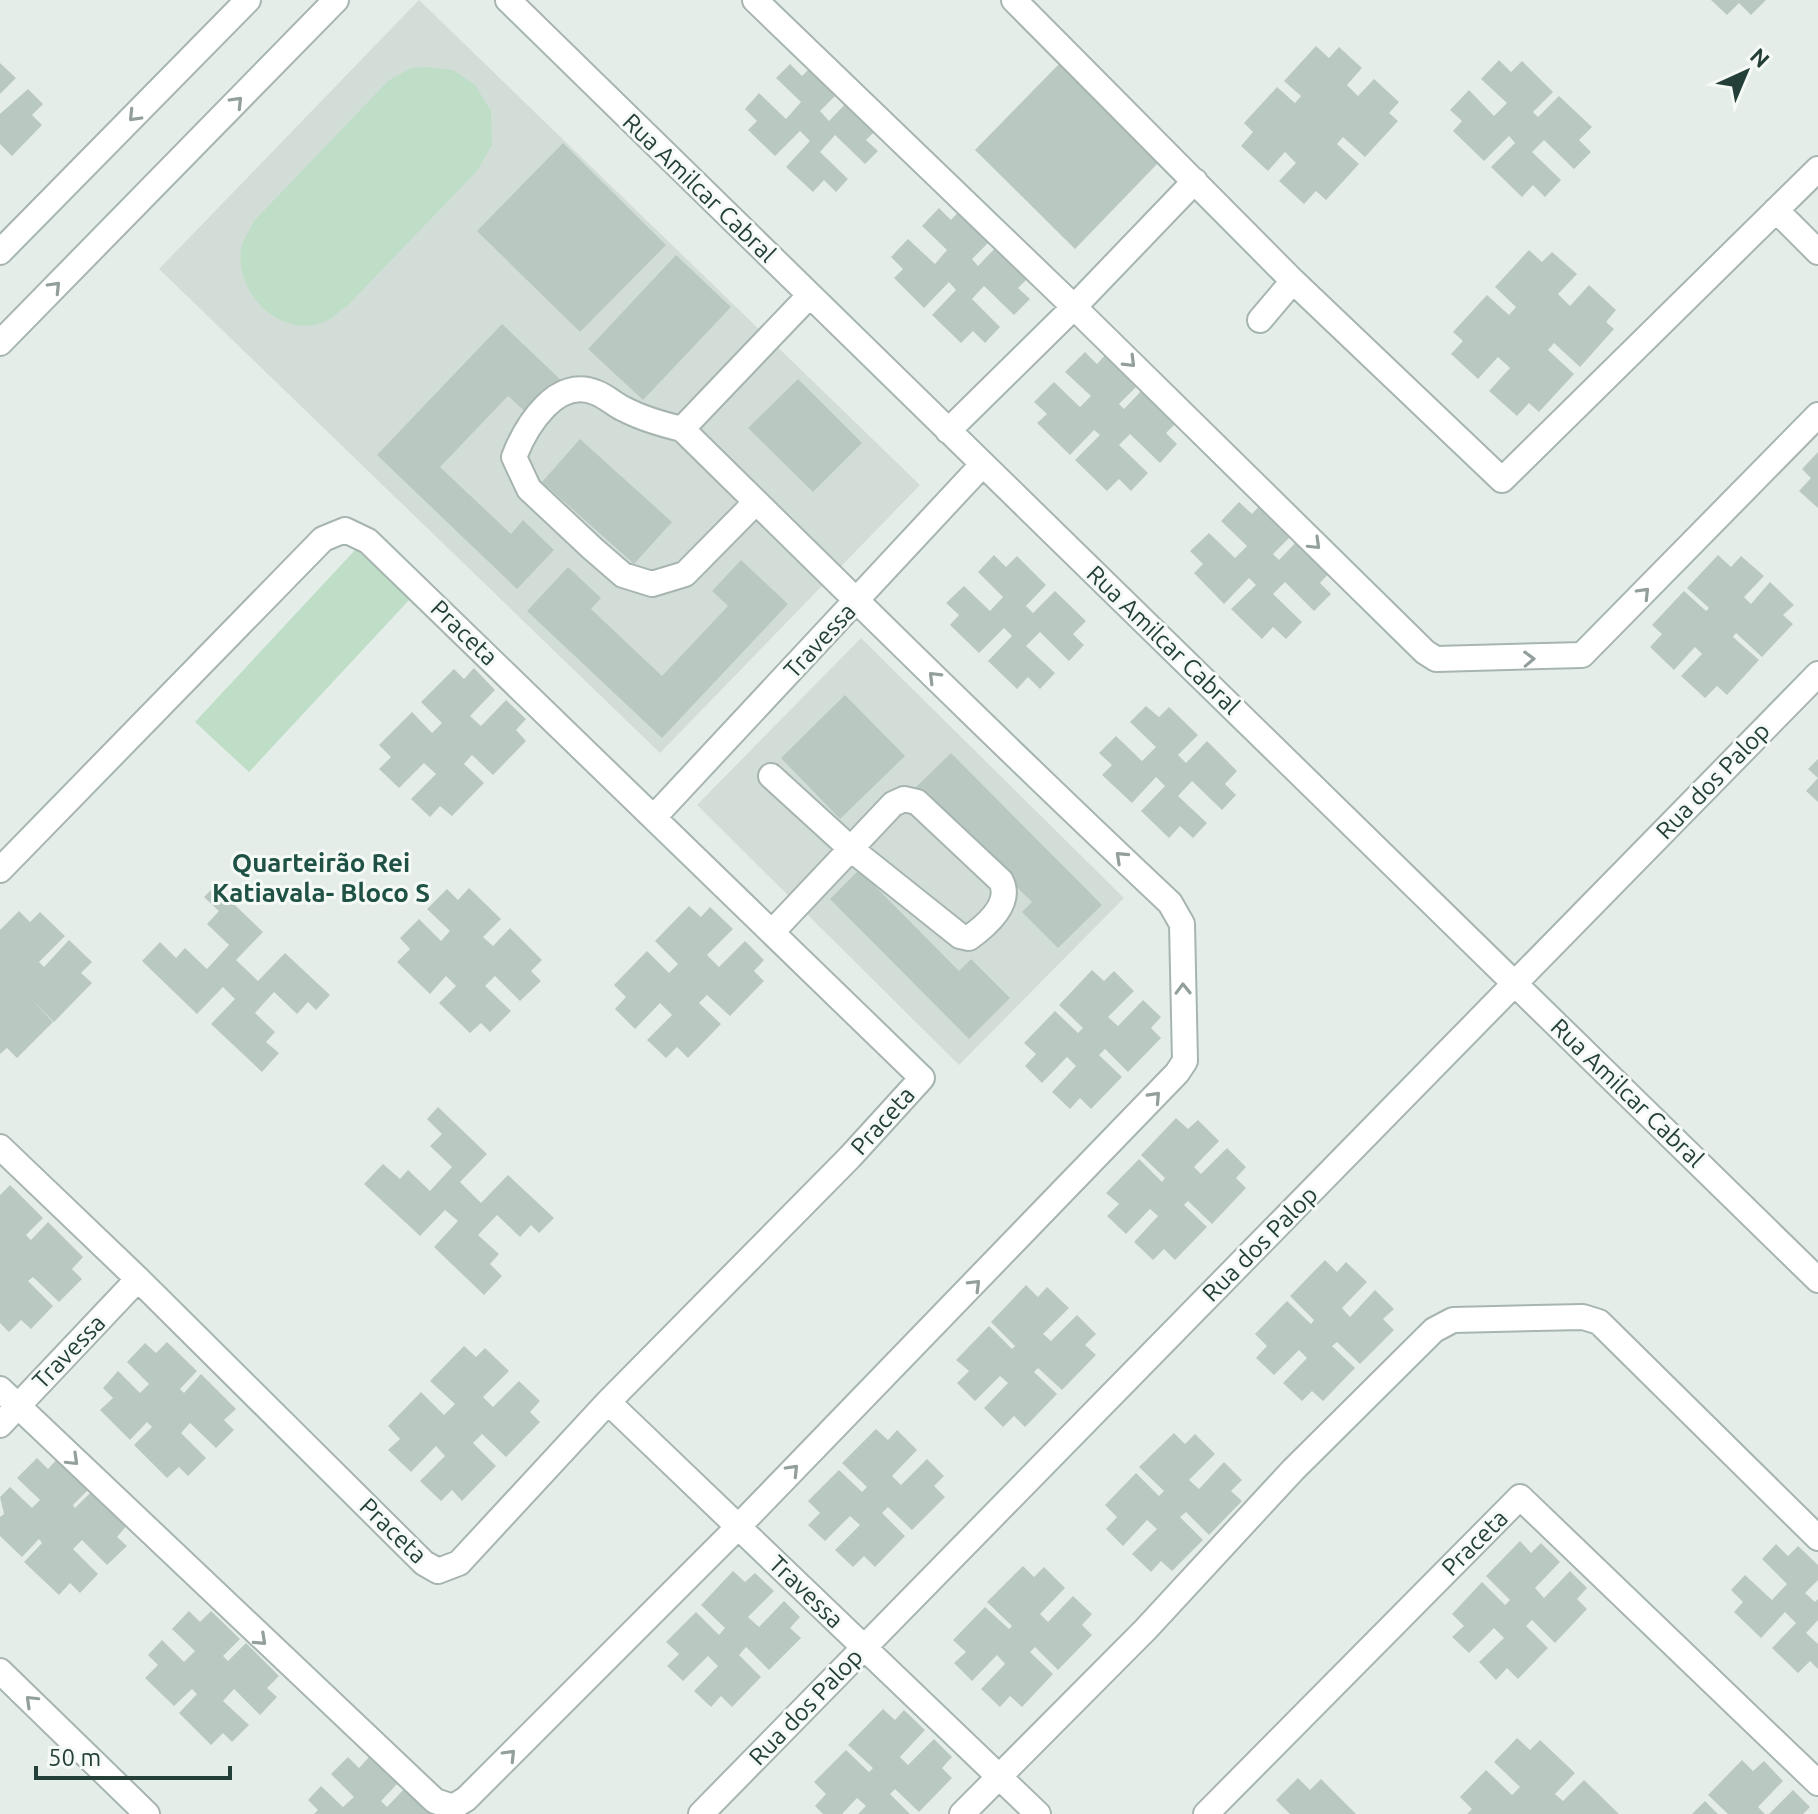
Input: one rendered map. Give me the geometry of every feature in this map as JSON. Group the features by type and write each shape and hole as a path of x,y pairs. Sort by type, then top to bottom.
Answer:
{"street":[{"path":"0,252 248,0"},
{"path":"0,343 336,0"},
{"name":"Rua Amilcar Cabral","path":"508,0 1818,1280"},
{"path":"755,0 1074,307 1425,652 1436,659 1582,655 1818,415"},
{"path":"1014,0 1293,281 1502,480 1818,169"},
{"path":"948,431 1074,307 1195,181"},
{"path":"1776,210 1818,252"},
{"path":"1260,320 1293,281"},
{"path":"682,429 809,296"},
{"path":"9,1398 330,1705 443,1805 453,1807 466,1799 739,1526 1036,1223 1185,1061 1182,924 1177,912 682,429 653,423 596,392 579,390 563,393 548,405 525,429 514,457 529,489 593,549 623,575 652,584 685,574 756,502"},
{"name":"Travessa","path":"655,816 983,464"},
{"name":"Praceta","path":"0,870 323,539 345,530 368,541 922,1078 850,1157 608,1402 459,1563 438,1571 424,1563 138,1279 0,1147"},
{"name":"Rua dos Palop","path":"701,1814 1818,674"},
{"path":"771,776 851,849 960,936 969,938 980,930 1005,901 1006,891 1001,881 917,802 904,799 893,804 851,849 773,931"},
{"name":"Travessa","path":"0,1425 9,1398 138,1279"},
{"path":"962,1814 1146,1629 1293,1470 1434,1330 1453,1320 1583,1317 1599,1322 1818,1538"},
{"name":"Travessa","path":"608,1402 1038,1814"},
{"name":"Praceta","path":"1206,1814 1520,1497 1813,1768"},
{"path":"0,1671 147,1814"}],"shaded area":[{"path":"419,0 920,485 660,753 159,269"},
{"path":"861,638 1124,898 959,1065 697,805"}],"green space":[{"path":"411,68 453,70 475,85 491,111 492,145 477,171 347,306 331,318 310,326 294,325 279,319 254,298 241,267 244,239 254,221 388,81"},
{"path":"356,549 410,599 249,772 195,722"}],"building":[{"path":"1711,0 1766,0 1751,15 1739,3 1727,15"},
{"path":"1316,46 1329,58 1339,47 1362,68 1347,85 1358,96 1374,79 1399,102 1389,113 1398,121 1365,157 1343,137 1337,144 1359,164 1326,200 1316,191 1304,204 1279,181 1296,163 1285,152 1268,171 1241,146 1253,132 1244,123 1277,87 1295,103 1301,96 1284,81"},
{"path":"1499,60 1511,72 1522,61 1553,92 1533,112 1538,117 1559,96 1592,127 1579,140 1591,152 1574,169 1544,140 1532,152 1561,180 1545,197 1533,185 1522,197 1491,167 1515,143 1509,136 1484,161 1453,131 1462,121 1450,110 1469,90 1494,116 1507,103 1481,79"},
{"path":"0,63 16,78 0,94"},
{"path":"790,64 802,76 813,65 840,91 820,111 829,121 850,99 879,127 866,140 878,151 865,164 835,135 820,152 848,179 836,192 824,180 813,192 786,167 810,141 800,131 775,156 748,130 757,121 745,109 759,93 786,119 801,102 776,78"},
{"path":"1059,64 1159,162 1075,249 975,150"},
{"path":"28,89 43,104 32,115 42,125 12,156 0,144 0,114"},
{"path":"563,143 666,245 580,332 477,231"},
{"path":"939,208 951,220 961,209 992,239 972,259 978,266 999,244 1031,275 1018,288 1030,299 1014,315 984,286 972,299 1000,327 985,343 973,331 961,343 932,315 956,290 949,282 924,308 894,278 903,269 891,257 908,239 935,264 947,250 922,226"},
{"path":"1529,250 1542,262 1552,252 1577,274 1558,294 1570,306 1589,285 1616,310 1606,322 1614,329 1580,367 1554,343 1548,350 1574,374 1539,412 1529,403 1517,416 1489,391 1510,368 1498,357 1478,379 1451,354 1463,341 1453,332 1487,295 1509,315 1516,307 1495,287"},
{"path":"676,255 731,307 643,400 588,349"},
{"path":"502,324 563,382 530,416 508,396 440,467 511,534 523,520 554,550 517,589 377,455"},
{"path":"1085,352 1097,364 1107,353 1139,384 1119,404 1124,409 1145,387 1179,420 1166,433 1177,444 1160,463 1130,434 1119,445 1148,473 1131,491 1119,479 1107,491 1075,460 1100,435 1094,430 1070,455 1037,423 1047,414 1034,402 1054,382 1080,407 1091,396 1065,372"},
{"path":"798,379 862,443 813,492 748,428"},
{"path":"580,439 672,522 634,564 542,482"},
{"path":"1818,452 1818,508 1799,491 1811,478 1802,469"},
{"path":"1239,502 1252,514 1262,503 1293,534 1273,554 1279,560 1300,538 1332,570 1320,583 1331,594 1314,611 1285,582 1273,594 1302,622 1286,639 1273,627 1262,639 1231,609 1256,585 1249,578 1224,604 1194,573 1203,564 1190,551 1209,533 1235,558 1247,546 1221,521"},
{"path":"994,555 1006,567 1017,556 1046,585 1026,606 1033,613 1055,591 1086,621 1073,634 1084,645 1069,661 1040,632 1026,646 1055,673 1040,689 1028,677 1017,689 988,661 1012,636 1004,628 979,653 950,625 959,615 946,603 964,586 990,611 1003,597 978,572"},
{"path":"1718,555 1731,567 1741,556 1764,576 1744,597 1751,604 1770,582 1794,605 1783,615 1793,624 1762,657 1736,633 1733,637 1759,660 1727,695 1717,686 1705,698 1681,676 1702,654 1695,647 1674,670 1650,647 1662,634 1652,625 1684,591 1706,611 1709,608 1687,588"},
{"path":"741,560 788,604 662,738 527,611 568,567 601,598 591,609 662,676 728,606 712,591"},
{"path":"474,668 495,690 470,716 481,726 506,700 526,719 516,730 526,741 493,775 472,755 464,764 484,783 452,816 440,806 430,817 411,799 436,774 424,763 399,788 379,769 391,757 379,745 412,712 432,733 442,723 421,702 454,669 464,679"},
{"path":"845,695 905,756 840,819 781,758"},
{"path":"1146,706 1159,717 1169,707 1198,735 1178,755 1186,763 1207,741 1237,771 1225,784 1236,795 1222,810 1192,781 1178,796 1207,823 1193,838 1180,826 1169,838 1141,811 1165,786 1156,777 1132,803 1102,775 1112,765 1099,753 1116,736 1142,761 1156,747 1130,722"},
{"path":"951,753 1102,905 1058,948 1022,912 1032,902 916,787"},
{"path":"1818,759 1818,778 1808,769"},
{"path":"1818,778 1818,802 1806,791"},
{"path":"859,870 959,971 971,959 1010,998 969,1039 830,899"},
{"path":"215,886 263,932 236,960 258,981 285,953 330,995 316,1010 308,1002 297,1014 274,992 255,1013 275,1032 266,1042 279,1053 262,1072 211,1024 235,999 223,987 197,1014 142,961 160,942 176,958 185,948 207,969 229,945 207,924 219,911 204,897"},
{"path":"469,888 501,919 483,937 493,946 510,928 542,960 531,971 541,981 520,1001 495,976 485,986 511,1011 490,1032 481,1023 470,1033 439,1003 456,986 446,976 430,994 397,962 410,949 400,938 419,919 441,941 450,931 427,909 447,889 458,900"},
{"path":"689,906 701,917 710,907 733,929 707,955 719,967 745,941 764,960 754,971 764,981 730,1016 707,995 699,1003 721,1024 688,1058 677,1047 666,1058 647,1040 672,1015 660,1003 635,1029 615,1009 626,997 614,985 647,951 669,973 678,964 655,941"},
{"path":"19,911 30,922 40,912 65,936 39,962 44,967 69,940 92,962 81,973 92,983 54,1022 31,999 53,1022 17,1058 7,1048 0,1054 0,930"},
{"path":"1092,970 1104,981 1114,971 1134,991 1108,1017 1118,1026 1143,1000 1161,1017 1151,1028 1161,1038 1128,1072 1105,1049 1099,1055 1122,1077 1091,1109 1080,1098 1070,1109 1052,1092 1076,1066 1067,1057 1042,1083 1025,1066 1036,1054 1024,1043 1055,1011 1078,1033 1083,1028 1059,1005"},
{"path":"438,1107 487,1154 460,1182 481,1203 508,1175 554,1218 539,1233 531,1225 520,1237 497,1215 478,1235 499,1254 490,1264 502,1276 484,1295 434,1247 458,1221 445,1210 420,1236 364,1184 383,1164 400,1179 408,1170 430,1191 452,1167 430,1146 442,1134 427,1119"},
{"path":"1176,1118 1188,1129 1198,1120 1219,1141 1194,1167 1201,1174 1227,1148 1246,1167 1236,1178 1246,1188 1212,1224 1188,1201 1184,1205 1207,1227 1175,1260 1164,1249 1153,1260 1134,1242 1158,1216 1150,1209 1126,1234 1107,1216 1119,1204 1106,1193 1139,1159 1162,1182 1165,1178 1141,1155"},
{"path":"10,1185 43,1218 26,1235 31,1240 48,1222 83,1257 72,1269 82,1279 59,1302 33,1277 28,1281 53,1306 31,1329 21,1320 9,1332 0,1323 0,1195"},
{"path":"1325,1260 1337,1272 1346,1262 1367,1282 1342,1308 1350,1317 1375,1290 1394,1309 1383,1319 1394,1330 1360,1364 1337,1342 1332,1346 1355,1368 1323,1401 1312,1391 1302,1401 1283,1383 1307,1358 1299,1350 1274,1375 1256,1358 1267,1346 1255,1334 1287,1301 1311,1324 1314,1320 1290,1296"},
{"path":"1026,1285 1038,1297 1047,1287 1069,1308 1043,1334 1051,1341 1077,1315 1096,1334 1085,1345 1096,1355 1062,1390 1038,1368 1034,1372 1057,1394 1025,1427 1014,1416 1003,1427 984,1408 1008,1383 1000,1376 975,1401 957,1383 969,1371 956,1360 989,1326 1012,1349 1015,1346 991,1322"},
{"path":"167,1342 197,1371 180,1389 184,1393 201,1374 236,1409 224,1420 234,1430 216,1448 190,1423 181,1433 206,1458 188,1476 179,1467 167,1478 134,1445 152,1427 147,1422 130,1440 100,1410 113,1398 103,1388 118,1371 140,1393 149,1384 127,1362 145,1343 156,1353"},
{"path":"464,1346 476,1357 485,1348 509,1371 483,1397 493,1407 519,1381 540,1401 530,1412 540,1422 506,1457 482,1434 473,1443 496,1466 462,1501 452,1490 441,1501 420,1481 445,1456 436,1446 411,1472 388,1450 400,1439 388,1426 421,1392 444,1415 455,1404 430,1381"},
{"path":"876,1429 888,1440 897,1430 917,1450 892,1476 901,1485 927,1459 944,1476 934,1486 945,1497 912,1530 888,1507 882,1513 905,1536 875,1567 864,1556 853,1567 835,1550 860,1525 850,1516 825,1541 808,1525 820,1513 808,1501 839,1470 862,1492 867,1487 842,1463"},
{"path":"1174,1433 1185,1444 1195,1434 1215,1454 1189,1480 1199,1489 1224,1462 1242,1480 1231,1491 1242,1501 1209,1535 1186,1512 1180,1517 1203,1540 1172,1571 1161,1561 1151,1572 1132,1554 1157,1529 1147,1520 1123,1546 1106,1529 1117,1517 1105,1505 1136,1473 1159,1496 1164,1491 1139,1467"},
{"path":"59,1457 90,1488 73,1505 75,1508 93,1490 128,1524 117,1537 127,1546 107,1565 82,1540 73,1549 98,1574 80,1593 70,1583 59,1595 24,1562 42,1543 39,1539 22,1557 0,1536 0,1517 4,1514 0,1497 10,1487 32,1508 40,1500 17,1478 37,1458 48,1469"},
{"path":"1520,1541 1531,1553 1541,1543 1560,1562 1535,1588 1544,1598 1570,1571 1587,1588 1577,1599 1587,1609 1555,1643 1532,1620 1526,1626 1548,1648 1518,1679 1507,1668 1496,1680 1479,1662 1504,1638 1494,1628 1469,1653 1452,1637 1464,1626 1452,1614 1482,1582 1505,1605 1510,1600 1486,1576"},
{"path":"1776,1544 1788,1556 1798,1546 1818,1565 1818,1580 1805,1593 1815,1602 1818,1599 1818,1620 1806,1633 1818,1644 1818,1669 1810,1661 1798,1673 1772,1648 1796,1623 1785,1612 1761,1638 1734,1612 1743,1602 1731,1590 1745,1575 1772,1600 1787,1584 1762,1559"},
{"path":"1023,1566 1034,1577 1044,1567 1065,1588 1040,1614 1048,1622 1073,1596 1092,1614 1082,1625 1092,1635 1058,1670 1035,1647 1030,1652 1053,1674 1022,1707 1010,1696 1000,1707 981,1689 1005,1664 997,1655 972,1681 954,1663 966,1652 953,1640 985,1607 1009,1629 1012,1626 987,1602"},
{"path":"733,1571 745,1582 755,1573 774,1591 748,1617 759,1627 784,1601 800,1617 790,1628 801,1638 769,1670 746,1647 739,1655 761,1677 732,1707 721,1696 711,1707 694,1691 718,1666 708,1656 683,1681 667,1666 679,1654 666,1642 696,1612 719,1635 725,1628 701,1605"},
{"path":"189,1611 200,1622 211,1611 240,1639 223,1656 228,1661 246,1643 279,1676 267,1688 277,1697 260,1715 234,1689 223,1701 249,1725 232,1742 223,1733 211,1745 179,1713 197,1694 192,1689 174,1706 145,1678 158,1665 148,1655 162,1640 184,1662 195,1651 172,1629"},
{"path":"883,1709 895,1720 904,1710 925,1730 900,1757 908,1765 934,1739 952,1757 942,1768 952,1778 919,1812 895,1789 890,1794 910,1814 858,1814 866,1806 857,1798 842,1814 823,1814 815,1806 826,1794 814,1782 846,1750 869,1772 873,1768 848,1745"},
{"path":"1517,1738 1530,1750 1540,1740 1575,1773 1555,1794 1563,1801 1584,1780 1619,1814 1467,1814 1472,1809 1460,1797 1486,1770 1512,1795 1520,1787 1494,1762"},
{"path":"370,1756 398,1783 381,1801 387,1807 404,1789 430,1814 314,1814 318,1810 308,1800 321,1786 343,1807 354,1797 331,1774 348,1757 359,1768"},
{"path":"1742,1760 1753,1771 1764,1761 1783,1781 1758,1807 1765,1814 1728,1814 1708,1795"},
{"path":"1298,1778 1310,1790 1321,1779 1356,1814 1290,1814 1276,1800"},
{"path":"1793,1790 1810,1807 1803,1814 1769,1814"},
{"path":"1705,1801 1718,1814 1692,1814"}],"district":[{"name":"Quarteirão Rei Katiavala- Bloco S","path":"321,878"}]}
